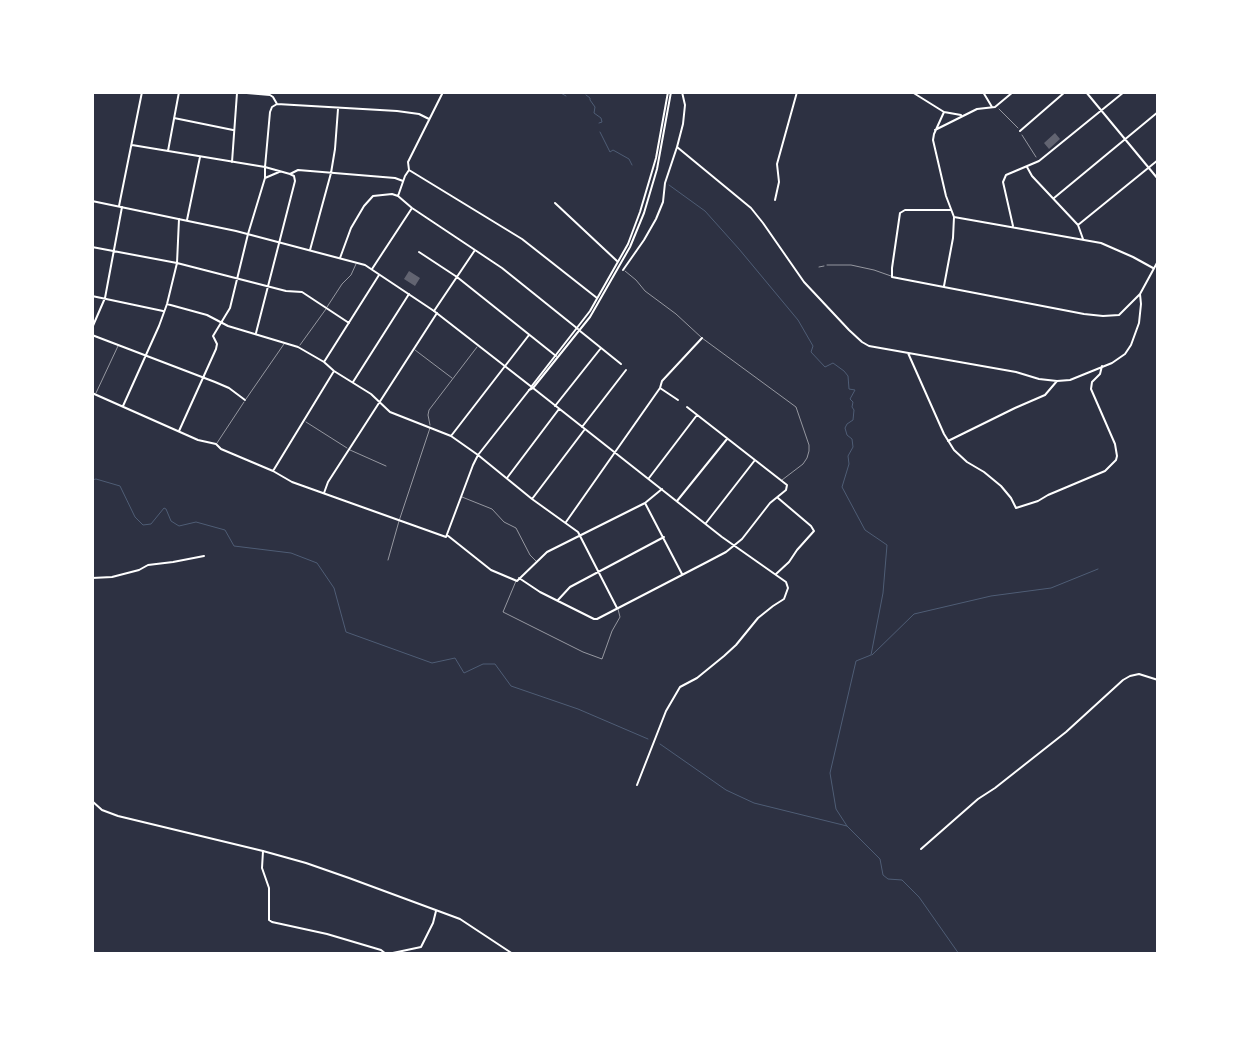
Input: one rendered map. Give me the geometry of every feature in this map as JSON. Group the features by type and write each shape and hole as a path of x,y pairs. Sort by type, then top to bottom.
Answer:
{"street":[{"path":"92,328 105,298 115,251 121,206 142,92"},
{"path":"168,151 179,92"},
{"path":"398,196 409,170 408,162 443,92"},
{"path":"532,387 601,300 620,263 634,230 647,190 656,158 669,92"},
{"path":"623,270 656,219 664,197 665,183 677,147 684,115 685,105 682,92"},
{"path":"775,200 780,182 777,164 797,92"},
{"path":"912,92 944,112 963,116"},
{"path":"983,92 992,107"},
{"path":"935,130 963,116 997,105 1013,92"},
{"path":"1020,131 1065,92"},
{"path":"1086,92 1158,179"},
{"path":"1013,226 1003,182 1004,178 1010,173 1039,161 1124,92"},
{"path":"232,162 236,93 270,95 277,104"},
{"path":"179,431 216,346 212,336 230,308 248,234 266,178 265,167 272,107 277,104 412,112 430,119"},
{"path":"310,250 331,173 338,108"},
{"path":"944,112 935,130 934,145 954,217 953,238 944,286"},
{"path":"1054,198 1158,112"},
{"path":"174,118 234,130"},
{"path":"132,146 265,167 294,176 295,181 256,333"},
{"path":"677,147 751,208 804,282 862,342 869,346 1016,372 1039,379 1070,380 1122,358 1131,345 1139,323 1140,294"},
{"path":"186,220 200,156"},
{"path":"1078,225 1158,160"},
{"path":"1027,167 1045,190 1078,225 1084,240"},
{"path":"290,174 298,170 395,178 403,181"},
{"path":"409,170 522,240 598,298"},
{"path":"266,178 279,172"},
{"path":"340,258 351,228 369,200 373,196 380,194 398,196 412,208 502,268 621,364"},
{"path":"92,201 248,234 340,258 372,269 437,313 733,546 786,582 787,595 784,599 758,618 736,645 724,656 697,678 680,687 666,711 637,785"},
{"path":"555,203 620,263"},
{"path":"372,269 412,208"},
{"path":"951,210 905,210 900,213 892,277 1103,316 1119,315 1140,294 1158,261"},
{"path":"954,217 1013,226 1108,245 1153,268"},
{"path":"122,406 164,311 177,263 179,219"},
{"path":"92,247 177,263 286,291 302,292 349,323"},
{"path":"434,311 475,250"},
{"path":"419,252 457,278 556,356"},
{"path":"446,536 472,465 478,455 556,356 579,330 618,267"},
{"path":"324,362 380,274"},
{"path":"353,382 409,294"},
{"path":"92,296 164,311"},
{"path":"166,304 207,315 228,326 298,347 353,382 393,413 451,436 566,522 580,535 617,608"},
{"path":"324,493 328,482 437,313"},
{"path":"92,335 228,388 245,400"},
{"path":"451,436 529,335"},
{"path":"566,522 660,388 664,378 702,338"},
{"path":"555,406 601,348"},
{"path":"907,352 948,441 959,455 984,472 1009,494 1016,508 1038,501 1105,471 1117,456 1091,388 1092,382 1100,374 1102,366"},
{"path":"582,427 626,370"},
{"path":"273,471 334,371"},
{"path":"948,441 1045,395 1057,381"},
{"path":"660,388 678,400"},
{"path":"94,394 202,442 216,444 221,449 273,471 292,482 446,536 491,570 518,579 594,619 629,603 726,552 742,539 770,503 778,498 788,487 785,482 687,407"},
{"path":"507,478 559,409"},
{"path":"649,478 697,415"},
{"path":"532,498 585,429"},
{"path":"677,501 727,439"},
{"path":"705,524 755,460"},
{"path":"518,579 547,552 645,502 662,489"},
{"path":"776,574 789,562 814,531 811,526 778,498"},
{"path":"645,502 682,574"},
{"path":"558,600 570,587 664,537"},
{"path":"92,578 112,577 139,570 148,565 204,556"},
{"path":"920,849 978,799 995,788 1066,732 1123,680 1139,674 1158,680"},
{"path":"92,801 102,810 118,816 263,851 315,866 436,909 468,924 513,954"},
{"path":"263,851 262,868 269,888 269,920 272,922 328,934 380,950 387,954 421,947 436,909"}],"lane":[{"path":"298,347 342,284 351,275 357,263"},
{"path":"827,265 850,265 874,270 892,277"},
{"path":"618,267 636,280 645,291 676,314 702,338 796,407 809,445 808,458 782,480"},
{"path":"216,444 285,342"},
{"path":"94,394 118,344"},
{"path":"388,560 430,427 428,412 478,346"},
{"path":"413,350 453,378"},
{"path":"304,421 350,450 386,466"},
{"path":"461,496 492,508 504,522 516,528 530,555 536,561"},
{"path":"518,579 503,612 583,652 602,658 612,630 620,617 617,608"}],"path":[{"path":"819,267 827,265"}],"building":[{"path":"1055,133 1060,139 1049,149 1044,143"},
{"path":"409,271 420,278 415,286 404,279"}],"waterway":[{"path":"559,92 566,96"},
{"path":"586,95 595,107 594,113 601,118 602,122 599,123"},
{"path":"600,132 610,152 613,150 629,159 632,165"},
{"path":"669,185 705,211 798,320 813,346 811,352 825,367 833,363 844,371 848,376 849,389 855,390 850,399 853,402 853,420 845,428 847,435 852,439 853,447 848,456 849,464 842,487 865,530 887,545 883,593 871,655 856,661 830,773 836,809 847,826"},
{"path":"92,480 96,479 120,486 135,517 143,525 151,524 164,508 171,521 179,526 196,522 225,530 234,546 291,553 317,563 334,588 346,632 432,663 455,658 464,673 483,664 495,664 511,686 578,709 648,739"},
{"path":"872,655 914,614 991,596 1051,588 1098,569"},
{"path":"660,744 726,790 754,803 847,826 880,859 883,875 888,879 902,880 919,897 959,954"},
{"path":"92,951 100,954"}]}
